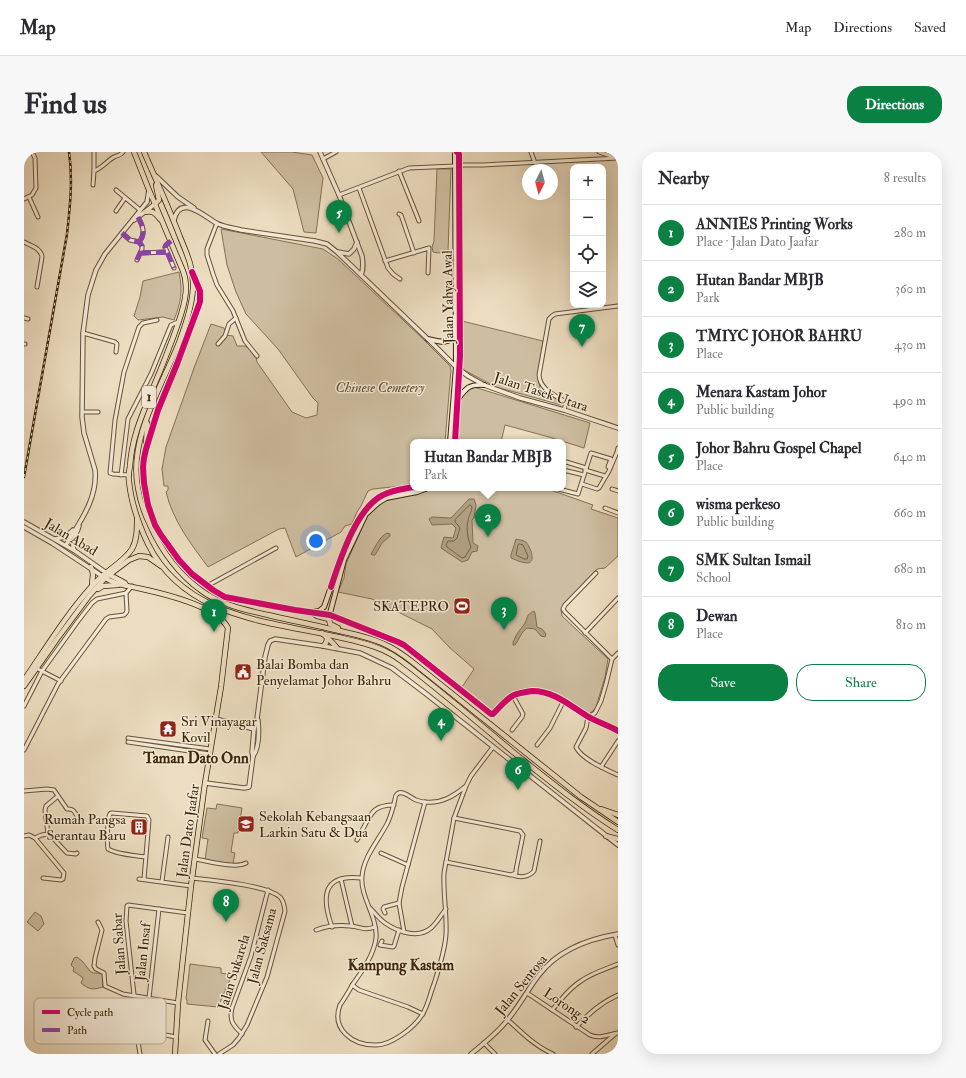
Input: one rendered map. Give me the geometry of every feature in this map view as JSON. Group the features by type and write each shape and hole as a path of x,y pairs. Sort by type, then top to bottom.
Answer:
{"main road":[{"name":"1","path":"144,152 190,260 193,294 189,316 174,356 148,414 138,452 136,467 137,487 147,520 155,538 171,560 188,579 203,592 220,601 240,608 350,633 384,644 410,660 581,798 618,822"},
{"name":"Jalan Yahya Awal","path":"450,439 456,367 457,167 459,154 456,152"},
{"name":"Jalan Yahya Awal","path":"455,439 460,371 456,152"},
{"name":"1","path":"134,153 186,276 185,299 179,322 138,425 132,447 128,480 130,493 138,519 152,551 164,569 181,586 192,594 221,609 256,619 368,644 387,652 412,669 547,780 618,830"},
{"path":"153,174 159,197 158,202 155,204"},
{"path":"142,211 154,212 164,223"},
{"path":"428,339 447,342 456,334"},
{"path":"458,399 467,387 475,384 484,385"},
{"path":"146,449 148,414"},
{"path":"137,487 149,514 154,521"},
{"path":"312,612 319,611 324,607 342,555 359,519 369,505 384,494 410,489"},
{"path":"350,633 334,627 329,622 329,617 344,560 362,522 369,511 386,498 420,491"},
{"path":"24,680 35,668 106,575 123,560 133,547 136,538 138,519"},
{"path":"24,686 54,636 91,586 131,559 139,556 152,559 164,569"},
{"path":"92,593 103,586 123,584 118,574 120,566"},
{"path":"91,567 93,574 91,586"},
{"name":"Jalan Dato Jaafar","path":"106,575 123,584 160,592 200,607 217,616 228,628 191,886 178,1003 175,1054"},
{"path":"312,612 317,616 329,617"},
{"path":"322,633 327,639 332,641 337,648"},
{"path":"323,646 327,639"},
{"path":"581,798 603,810 618,815"},
{"path":"606,836 618,839"}],"street":[{"path":"24,199 29,197 35,191 35,158 32,152"},
{"path":"93,185 94,152"},
{"path":"94,171 114,157 121,155 123,152"},
{"path":"320,152 339,195 357,242 363,263 363,271 361,275"},
{"path":"323,159 336,152"},
{"path":"531,152 535,163"},
{"path":"600,152 604,158"},
{"path":"600,152 617,158"},
{"path":"339,195 409,168 457,167 463,165 535,163 617,158"},
{"path":"459,160 463,165"},
{"path":"399,172 419,221"},
{"name":"Jalan Tasek Utara","path":"153,174 171,191 217,223 241,230 327,244 460,371 475,381 520,398 564,410 618,428"},
{"path":"359,188 388,268 400,279"},
{"path":"116,190 142,211"},
{"path":"130,223 138,217 142,211 149,190"},
{"path":"29,197 38,217"},
{"path":"116,211 125,198"},
{"path":"52,543 66,546 90,502 94,490 95,476 84,433 83,412 83,333 88,296 96,270 105,254 122,232 142,211 155,204"},
{"path":"174,220 175,215 180,208 188,207 198,211"},
{"path":"399,214 414,253"},
{"path":"138,217 144,229 144,235 139,242"},
{"path":"217,223 208,246 207,255 215,280 230,306 247,344 257,356"},
{"path":"122,232 130,240 139,242 142,246 137,260"},
{"path":"171,241 165,246 174,268"},
{"path":"24,242 41,252 42,257 37,287"},
{"path":"337,252 349,254 354,249 357,242"},
{"name":"Jalan Yahya Awal","path":"385,261 430,248 428,273"},
{"path":"140,253 167,252"},
{"path":"192,272 200,291 200,302 158,410 146,449 143,476 148,505 161,535 179,560 192,574 220,595 229,598 312,612"},
{"path":"564,410 566,402 543,388 539,381 549,319 555,314 618,306"},
{"path":"218,344 224,336 228,324 236,318"},
{"path":"129,475 112,474 110,471 116,420 126,364 140,325 157,320"},
{"path":"120,475 128,419 151,374 170,325 179,322"},
{"path":"83,333 115,342 117,344 116,352"},
{"path":"83,412 98,412"},
{"path":"582,484 598,489 600,487 618,452 618,448"},
{"path":"566,491 578,494 591,453 611,459 608,467 610,468"},
{"path":"566,462 605,476"},
{"path":"566,471 584,476"},
{"path":"612,489 618,491"},
{"path":"605,508 618,513"},
{"name":"Jalan Abad","path":"24,522 75,551 106,575"},
{"path":"54,539 65,537 79,523"},
{"path":"75,551 72,547 72,542 77,532 79,523"},
{"name":"Jalan Abad","path":"24,527 106,575"},
{"path":"207,586 276,548"},
{"path":"596,573 563,609 564,612 612,659"},
{"path":"24,706 42,671 92,603 97,599 126,593 132,586"},
{"path":"24,750 61,681 106,619 109,617 124,615 126,613 126,593"},
{"path":"585,633 618,598"},
{"path":"329,617 390,638 404,645 491,714 493,714 513,696 538,691 564,700 588,717 617,731 618,725"},
{"path":"205,783 244,788 249,787 253,756 254,729 257,719 265,657 270,641 275,639 337,648 360,653 392,668 618,846"},
{"path":"618,653 612,659 602,701 595,713 588,717 586,728 576,746 576,749 595,764 618,775"},
{"path":"35,668 61,681"},
{"path":"512,730 523,714 513,696"},
{"path":"537,745 550,728 564,700"},
{"path":"216,719 254,729"},
{"path":"253,756 256,753 258,741 259,731 257,719"},
{"path":"254,729 258,741"},
{"path":"128,738 210,752"},
{"path":"601,767 618,741"},
{"path":"128,742 210,752"},
{"path":"466,786 456,794 440,801 424,802 401,792 397,793 391,814 383,832 365,861 362,887 375,925 376,941 367,962 340,1005 338,1011 340,1025 345,1035 360,1043 376,1046 388,1042 402,1035 411,1028 417,1023 423,1014 441,962 444,948 446,934 446,909 443,882 454,818 471,776 493,747"},
{"path":"24,790 54,790 67,808 74,810 81,821"},
{"path":"456,794 462,798"},
{"path":"58,796 46,806 45,810 48,834 67,853 76,853"},
{"path":"404,932 399,903 424,802"},
{"path":"357,840 375,810 387,805 394,805"},
{"path":"144,879 146,857 149,820 148,817 112,812 109,816 108,823 108,849 124,854 146,857"},
{"path":"454,818 520,831 523,835 516,873 511,875"},
{"path":"35,838 48,834"},
{"path":"24,836 29,835 35,838 64,873 63,879 61,880 43,878"},
{"path":"162,882 168,837"},
{"path":"446,862 515,876 532,874 534,871 540,841"},
{"path":"382,853 408,865"},
{"path":"195,859 235,865 246,863"},
{"name":"Jalan Saksama","path":"192,878 268,890 280,898 284,903 285,911 267,977 247,1025 233,1045 219,1054"},
{"path":"332,927 326,897 329,887 341,879 362,878"},
{"path":"138,879 191,886"},
{"path":"341,879 352,926"},
{"name":"Jalan Sukarela","path":"242,1034 235,1027 230,1016 251,956 268,890"},
{"path":"385,913 383,909 384,907 399,903"},
{"name":"Jalan Sabar","path":"134,996 126,921 127,906 189,913"},
{"path":"369,907 380,919 390,926 412,934 427,932 446,909"},
{"name":"Jalan Insaf","path":"149,998 159,909"},
{"path":"316,930 332,927 352,926 368,929 375,925 380,919"},
{"path":"98,922 102,930 94,968 104,973 105,986 120,993 149,998"},
{"path":"382,941 380,945 393,948 399,930"},
{"path":"616,934 618,945"},
{"name":"Jalan Sentosa","path":"471,1054 508,1020 550,962 583,942 616,934"},
{"path":"552,1010 580,981 599,971 618,964"},
{"path":"357,979 359,990"},
{"path":"352,985 359,990 423,1014"},
{"name":"Lorong 2","path":"527,993 576,1027 595,1037 617,1032"},
{"path":"576,1027 592,1010 618,995"},
{"path":"166,1001 178,1003"},
{"path":"508,1020 533,1043 543,1050 553,1054"},
{"path":"208,1021 205,1040 215,1054"},
{"path":"592,1054 617,1032"},
{"path":"166,1035 176,1037"},
{"path":"484,1042 495,1054"},
{"path":"138,1044 140,1054"}],"green space":[{"path":"261,152 292,152 312,155 323,178 316,233 304,232 293,189"},
{"path":"437,169 451,169 448,251 438,253 433,252 432,247 434,241"},
{"name":"Chinese Cemetery","path":"221,229 323,249 338,259 421,337 450,366 451,370 445,439 410,439 410,484 368,491 352,524 345,526 341,532 296,557 285,528 279,529 208,567 183,532 173,513 166,492 168,490 168,486 164,486 162,469 166,447 211,324 224,328 226,335 233,336 237,346 245,346 251,350 256,357 257,362 292,412 306,418 317,415 318,403 278,349 246,314 236,292 227,265"},
{"path":"179,272 181,296 174,320 163,317 138,320 134,316 143,281"},
{"path":"462,321 543,341 538,376 540,388 549,396 563,400 561,405 496,387 464,370 461,366"},
{"path":"474,387 590,423 584,448 566,442 566,439 555,439 505,425 502,439 457,439 460,401 464,392"},
{"path":"419,491 553,491 593,505 591,509 618,518 618,556 605,568 597,569 561,609 562,616 608,659 605,677 594,710 589,714 548,691 532,690 516,691 490,711 462,687 474,669 449,647 432,629 372,599 338,592 344,578 346,564 369,512 382,502"},
{"path":"217,804 242,808 238,833 234,833 231,852 235,853 233,864 205,860 208,839 202,838 207,808 216,809"},
{"path":"35,912 41,916 44,924 38,931 27,922"},
{"path":"77,957 93,973 102,973 103,987 91,989 81,983 83,979 82,977 73,971 74,968 71,965 74,958"},
{"path":"190,964 221,968 221,973 232,975 218,1007 187,1004 186,999"}],"water":[{"path":"469,499 474,499 476,505 474,518 472,520 473,543 478,546 477,551 472,552 468,560 462,562 441,548 444,537 453,538 456,528 452,524 432,525 429,519 432,517 451,518"},
{"path":"387,533 390,534 390,536 382,543 375,555 372,555 371,554 378,542"},
{"path":"516,539 525,541 528,544 532,554 532,560 530,562 527,563 511,558"},
{"path":"534,611 537,627 542,629 546,634 545,637 541,636 535,629 527,628 515,645 513,645 516,636 528,616"}],"railway":[{"path":"24,477 67,234 71,183 69,152"}],"marked path":[{"path":"138,217 143,230 139,242"},
{"path":"122,233 130,240 139,242 142,246 137,260"},
{"path":"171,241 165,247 174,268"},
{"path":"141,253 167,252"}],"cycle path":[{"path":"455,439 460,356 459,154 457,152"},
{"path":"192,272 200,291 200,302 158,410 146,449 143,467 148,505 155,525 179,560 192,574 225,597 330,615 398,642 404,645 491,714 493,714 505,701 514,695 532,691 540,692 547,693 561,699 591,718 618,731"},
{"path":"331,587 344,549 365,511 373,502 386,493 410,488"}],"place":[{"name":"Johor Bahru Gospel Chapel","path":"339,233"},
{"name":"SMK Sultan Ismail","path":"582,347"},
{"name":"Hutan Bandar MBJB","path":"488,537"},
{"name":"SKATEPRO","path":"462,606"},
{"name":"TMIYC JOHOR BAHRU","path":"504,630"},
{"name":"ANNIES Printing Works","path":"214,632"},
{"name":"Balai Bomba dan Penyelamat Johor Bahru","path":"243,672"},
{"name":"Sri Vinayagar Kovil","path":"168,729"},
{"name":"Menara Kastam Johor","path":"441,741"},
{"name":"wisma perkeso","path":"518,790"},
{"name":"Sekolah Kebangsaan Larkin Satu & Dua","path":"246,824"},
{"name":"Rumah Pangsa Serantau Baru","path":"139,827"},
{"name":"Dewan","path":"226,922"}],"district":[{"name":"Taman Dato Onn","path":"196,758"},
{"name":"Kampung Kastam","path":"401,965"}]}
